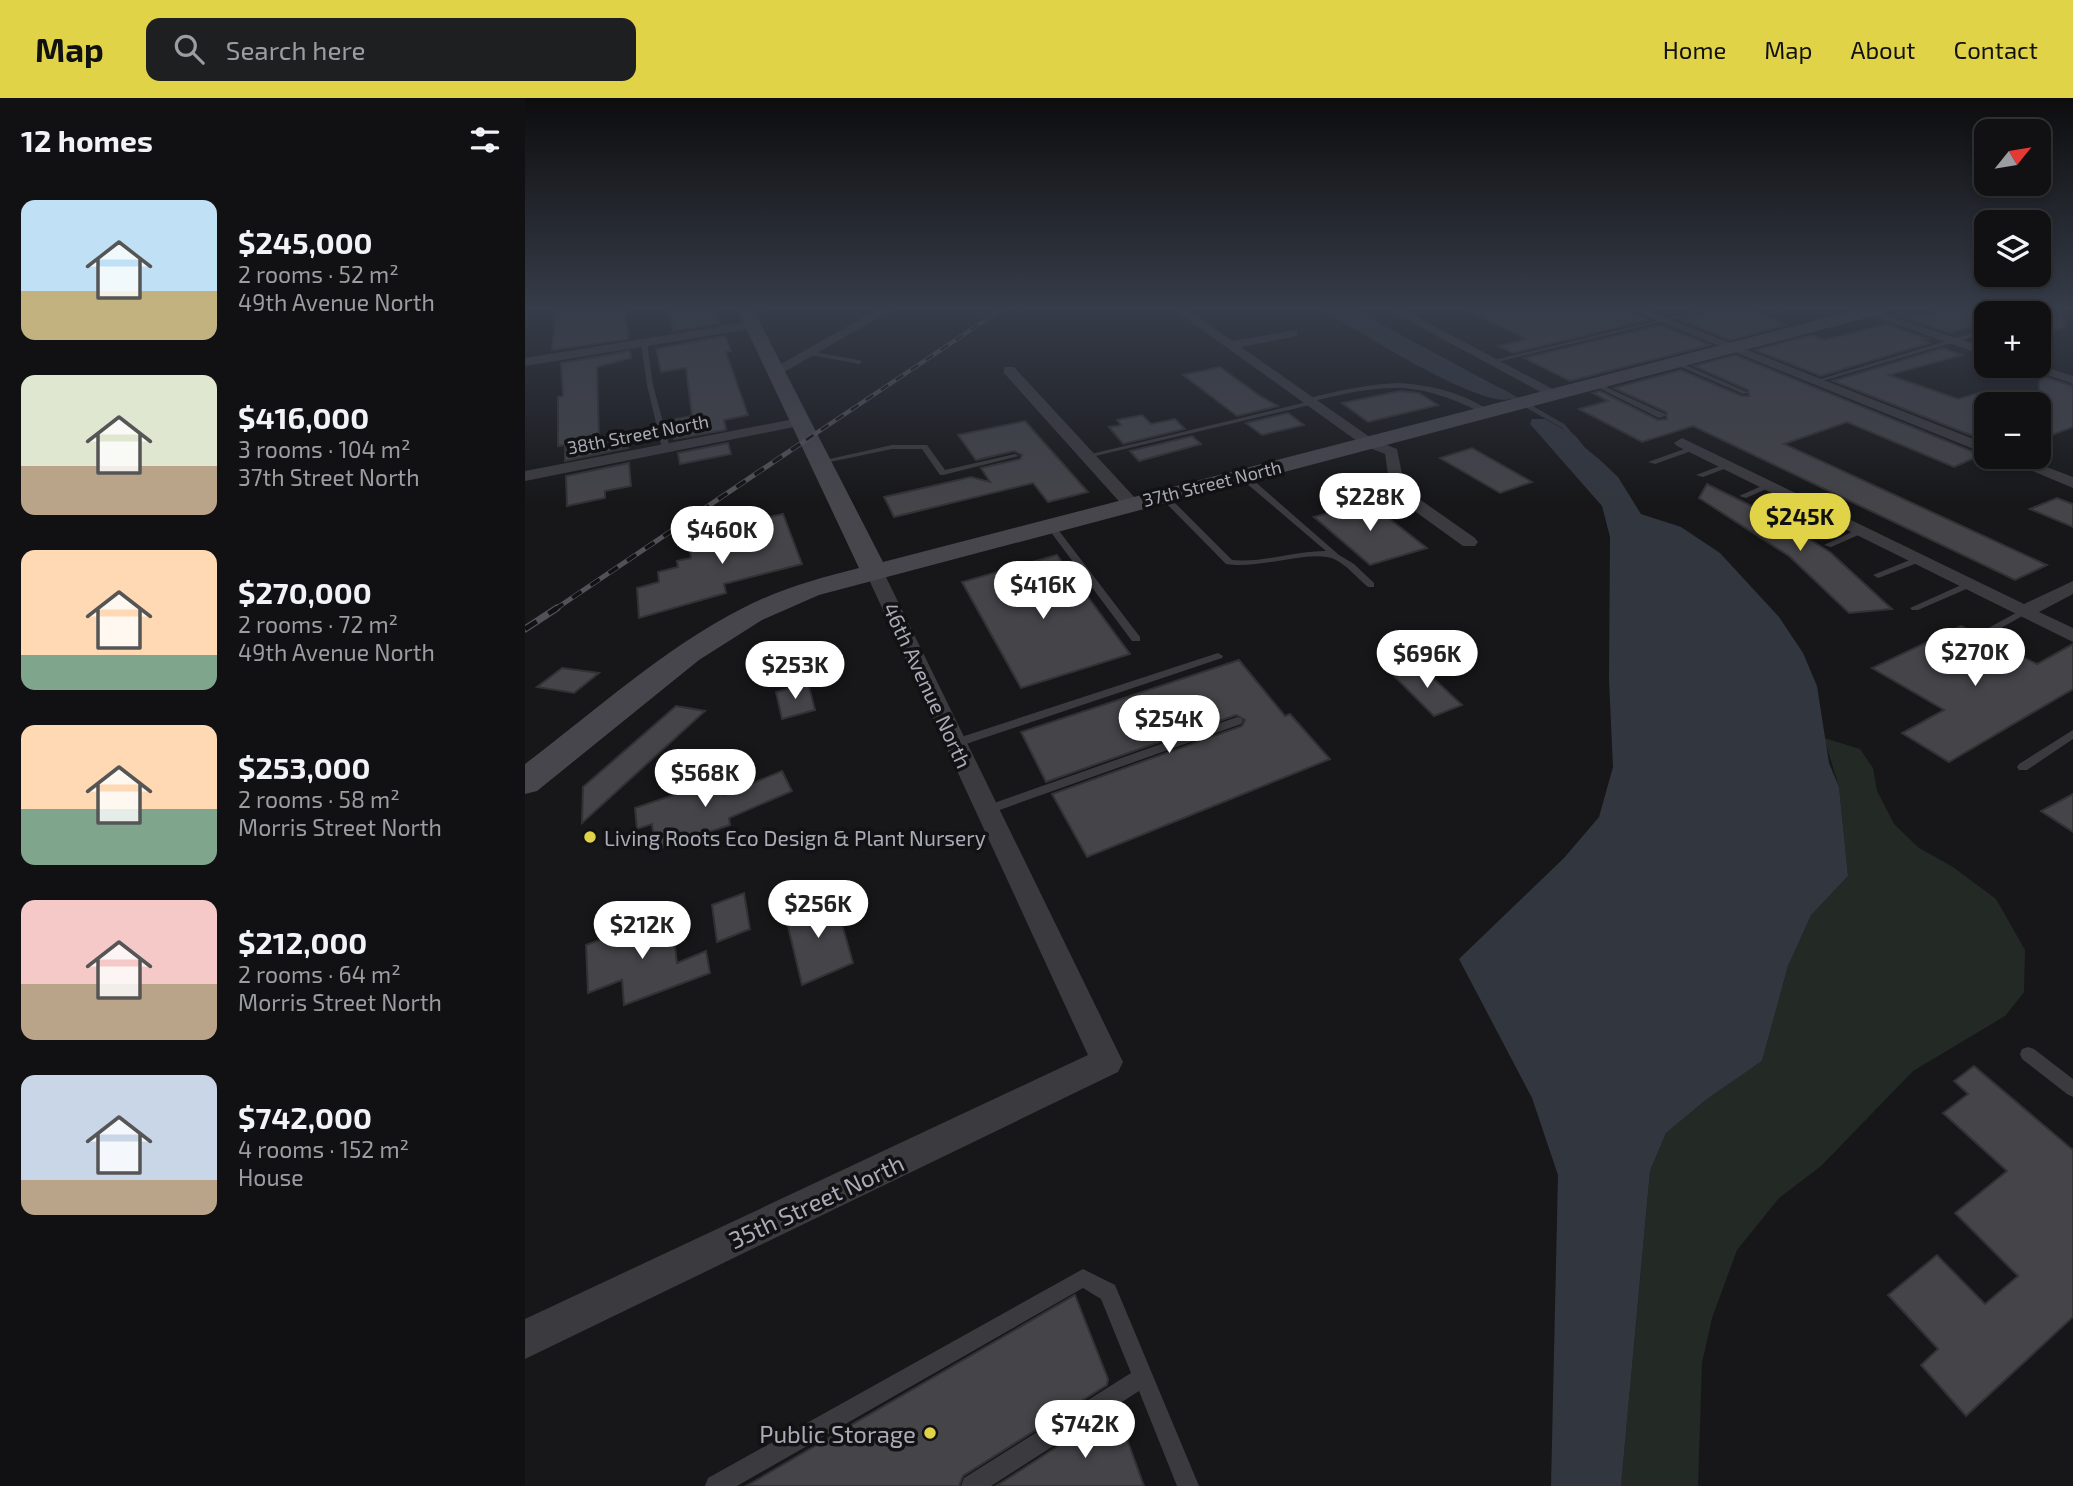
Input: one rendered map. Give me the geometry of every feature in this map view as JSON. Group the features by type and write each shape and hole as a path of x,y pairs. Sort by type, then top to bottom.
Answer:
{"street":[{"name":"46th Avenue North","path":"775,374 874,571 1107,1062"},
{"path":"1012,374 1131,504"},
{"path":"1271,374 1369,443 1392,452 1397,491 1469,542"},
{"path":"1514,374 1550,395"},
{"name":"37th Street North","path":"525,782 688,653 751,614 809,589 1629,374"},
{"path":"1797,374 1974,444"},
{"path":"2053,374 2073,380"},
{"name":"38th Street North","path":"525,477 799,422"},
{"path":"1687,446 2073,636"},
{"path":"2037,469 2073,483"},
{"path":"2023,612 2073,587"},
{"name":"35th Street North","path":"525,1339 1107,1062"}],"lane":[{"path":"648,374 666,448"},
{"path":"1701,374 1745,393"},
{"path":"1817,382 1844,374"},
{"path":"1593,383 1662,416"},
{"path":"1087,456 1378,384 1411,384 1450,393 1494,410"},
{"path":"1652,462 1687,446"},
{"path":"820,462 892,447 923,447 943,472 1015,456"},
{"path":"1700,475 1728,466"},
{"path":"1242,475 1371,585"},
{"path":"1743,496 1769,486"},
{"path":"1163,495 1229,562 1251,565 1315,554 1337,556"},
{"path":"1782,518 1811,507"},
{"path":"1050,524 1136,639"},
{"path":"1828,545 1860,531"},
{"path":"1878,575 1917,560"},
{"path":"1915,608 1968,585"},
{"path":"1989,631 2023,612"},
{"path":"956,743 1218,656"},
{"path":"988,810 1237,721"},
{"path":"2023,766 2073,734"},
{"path":"2028,1054 2073,1089"},
{"path":"716,1486 1083,1278 1108,1292 1188,1486"},
{"path":"972,1486 1143,1377"}],"shaded area":[{"path":"1434,374 1473,374 1509,393 1510,399 1494,398"},
{"path":"1532,419 1545,419 1561,428 1600,460 1618,477 1641,514 1681,527 1720,553 1779,617 1803,653 1817,686 1829,763 1839,787 1848,876 1811,915 1788,966 1762,1061 1707,1099 1666,1133 1650,1171 1621,1486 1551,1486 1558,1175 1532,1098 1459,959 1564,858 1599,817 1613,767 1609,680 1610,537 1602,506 1530,424"},
{"path":"1824,738 1860,749 1873,768 1877,791 1894,824 1919,848 1953,867 1996,899 2025,950 2024,992 2005,1016 1913,1071 1821,1166 1779,1198 1737,1250 1712,1318 1702,1363 1698,1486 1621,1486 1650,1171 1666,1133 1707,1099 1762,1061 1788,966 1811,914 1848,876 1839,787"}],"building":[{"path":"562,374 597,374 599,441 627,436 628,448 565,461 565,445 558,446 558,397 563,396"},
{"path":"687,374 734,374 748,415 724,420 726,430 674,439 670,420 692,416"},
{"path":"1229,374 1278,406 1237,416 1183,375"},
{"path":"1556,374 1598,374 1570,381"},
{"path":"1667,374 1690,374 1742,396 1749,396 1748,390 1711,374 1781,374 1974,452 1974,458 1954,467 1847,422 1784,444 2047,565 2015,580 1693,426 1642,442 1579,409 1608,401 1593,393 1600,391 1658,420 1667,419 1666,412 1614,388"},
{"path":"1857,374 1893,374 1889,375 1958,399 1974,394 1974,436 1833,381"},
{"path":"2039,378 2048,378 2073,386 2073,427 2051,435 2051,392 2039,392"},
{"path":"1400,391 1419,393 1438,405 1368,422 1342,403"},
{"path":"1288,413 1304,425 1262,435 1246,423"},
{"path":"1142,415 1151,424 1175,419 1185,429 1123,444 1109,427 1121,425 1117,420"},
{"path":"1025,421 1088,492 1048,502 1033,483 894,517 884,497 971,477 990,482 981,468 1020,459 1022,455 1014,451 976,460 958,435"},
{"path":"1192,436 1201,444 1139,461 1130,451"},
{"path":"728,443 731,454 680,464 678,453"},
{"path":"1472,448 1532,482 1500,493 1440,458"},
{"path":"629,463 631,486 605,491 605,498 567,506 566,476"},
{"path":"1707,484 1768,514 1830,552 1892,609 1849,613 1789,556 1699,498"},
{"path":"2057,498 2073,504 2073,527 2030,509"},
{"path":"1368,502 1427,548 1370,565 1314,517"},
{"path":"783,514 802,564 724,584 726,593 639,618 637,588 659,582 658,572 678,567 677,561 691,558 690,551 730,542 727,527"},
{"path":"1057,555 1130,654 1021,688 962,582"},
{"path":"1961,626 2037,664 2073,644 2073,689 1949,762 1902,733 1944,710 1872,668"},
{"path":"1239,660 1285,716 1290,714 1330,759 1087,857 1052,794 1242,726 1245,720 1236,715 1046,782 1021,732"},
{"path":"1419,665 1462,705 1434,716 1392,674"},
{"path":"562,668 599,673 574,693 537,687"},
{"path":"808,683 815,710 782,719 776,692"},
{"path":"676,706 705,711 582,823 583,787"},
{"path":"782,771 792,791 729,818 730,825 655,850 652,824 637,829 635,808 721,779 724,795"},
{"path":"2073,794 2073,832 2041,811"},
{"path":"744,893 750,929 717,942 712,905"},
{"path":"834,896 853,963 802,985 785,914"},
{"path":"671,914 677,963 706,951 710,973 624,1005 622,980 588,993 586,945"},
{"path":"1974,1066 2073,1150 2073,1317 1966,1416 1921,1365 1938,1349 1888,1295 1937,1255 1985,1304 2018,1276 1955,1213 2007,1171 1943,1113 1968,1094 1954,1081"},
{"name":"Public Storage","path":"1075,1295 1108,1379 1107,1385 963,1476 959,1486 746,1486"},
{"path":"1116,1409 1144,1486 996,1486"}],"waterway":[{"path":"1500,390 1563,426 1575,440"},
{"path":"1574,438 1587,454"}],"railway":[{"path":"806,440 905,374"},
{"path":"556,609 809,438"},
{"path":"525,629 556,609"}],"place":[{"name":"Living Roots Eco Design & Plant Nursery","path":"590,837"},
{"name":"Public Storage","path":"930,1433"}]}
